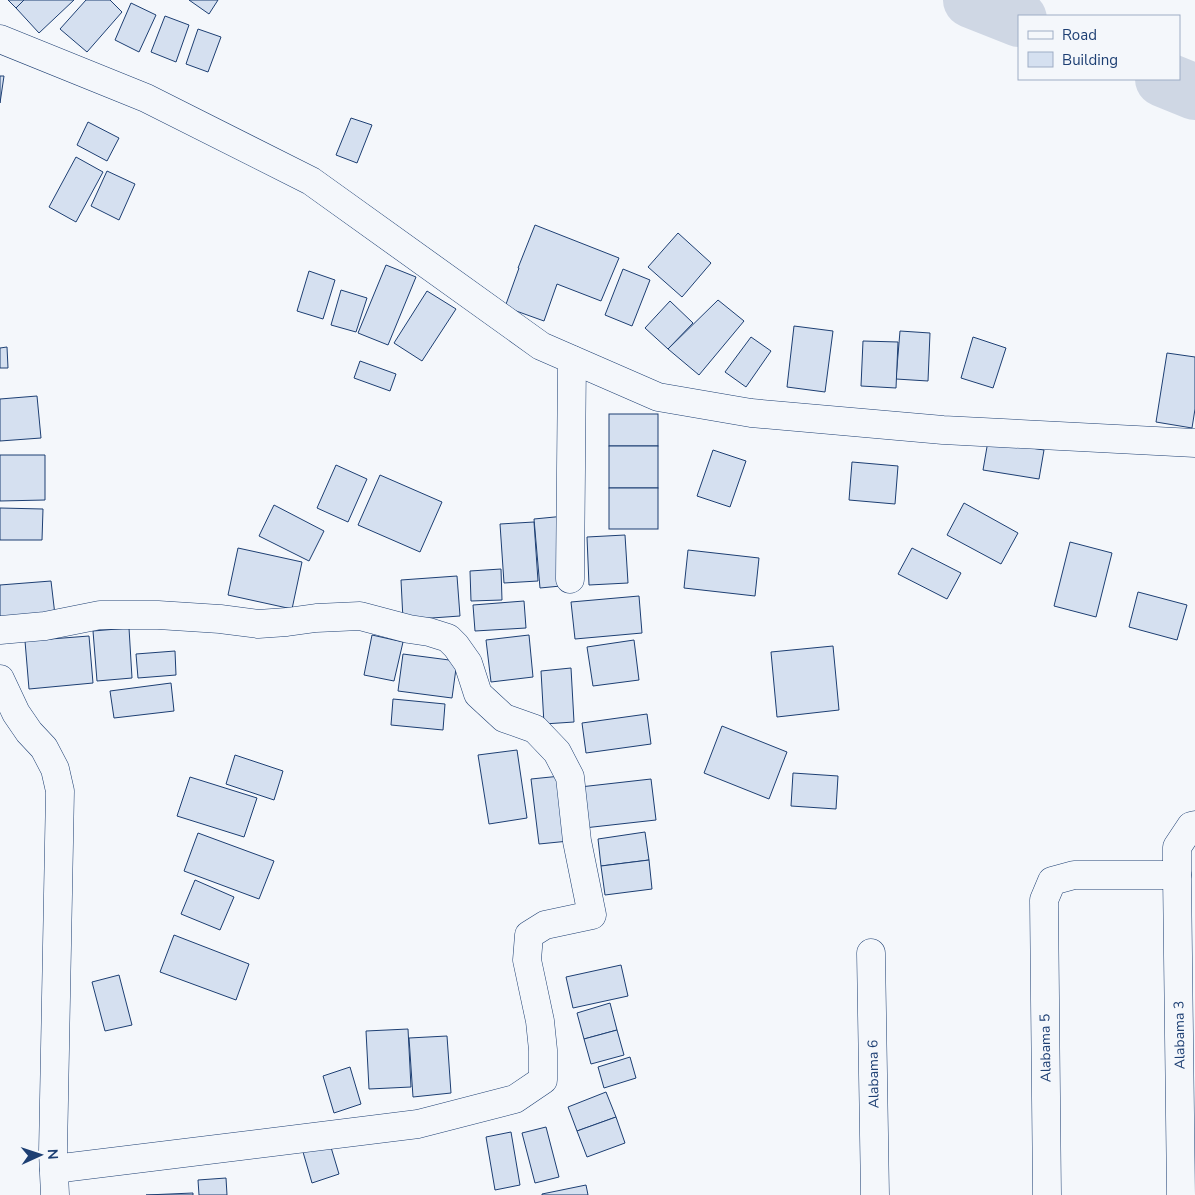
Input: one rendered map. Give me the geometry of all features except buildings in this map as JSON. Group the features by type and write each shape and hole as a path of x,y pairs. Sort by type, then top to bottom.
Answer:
{"street":[{"path":"0,40 146,98 311,181 541,346 658,397 751,413 943,430 1195,443"},
{"path":"570,579 572,360"},
{"path":"0,630 45,626 100,615 158,615 258,624 360,616 448,638 468,663 478,694 504,718 535,729 557,752 570,777 577,841 592,915 545,925 529,935 527,960 540,1022 543,1050 543,1080 515,1100 418,1124 54,1182 60,791 55,769 44,748 29,732 16,712 0,679"},
{"name":"Alabama 3","path":"1181,1195 1177,847 1191,826 1195,825"},
{"name":"Alabama 5","path":"1047,1195 1044,900 1052,881 1074,875 1177,875"},
{"name":"Alabama 6","path":"871,953 875,1195"}],"waterway":[{"path":"971,0 1018,19"},
{"path":"1165,80 1195,92"}]}
